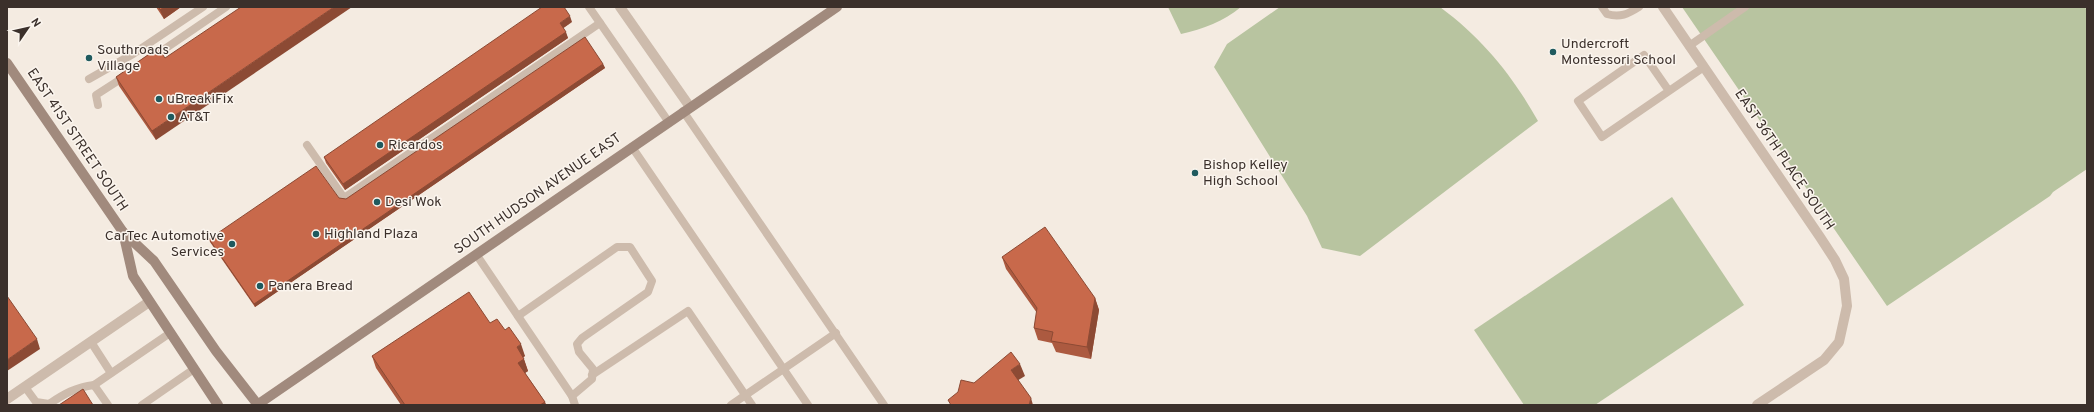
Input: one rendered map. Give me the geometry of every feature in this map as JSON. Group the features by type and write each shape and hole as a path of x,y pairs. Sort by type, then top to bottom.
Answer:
{"street":[{"path":"620,7 686,109"},
{"name":"SOUTH HUDSON AVENUE EAST","path":"258,405 686,109 837,7"},
{"name":"EAST 36TH PLACE SOUTH","path":"1663,7 1835,260 1844,279 1847,306 1840,342 1824,360 1757,405"},
{"name":"EAST 41ST STREET SOUTH","path":"7,63 123,232 154,260 216,351 258,405"},
{"name":"EAST 41ST STREET SOUTH","path":"123,232 133,276 218,405"},
{"path":"7,399 149,302"}],"lane":[{"path":"89,79 133,54 203,7"},
{"path":"148,60 226,7"},
{"path":"589,7 668,122"},
{"path":"1602,7 1607,14 1619,16 1626,15 1639,7"},
{"path":"1689,46 1746,7"},
{"path":"307,145 344,198 600,23"},
{"path":"1669,91 1644,55 1578,101 1602,137 1704,67"},
{"path":"98,106 96,95 135,69"},
{"path":"686,109 884,405"},
{"path":"632,147 808,405"},
{"path":"518,316 617,247 630,247 652,281 648,292 582,338 577,344 579,352 593,369 592,379 572,396"},
{"path":"476,254 572,396 575,405"},
{"path":"592,375 688,311 752,405"},
{"path":"25,387 36,402 49,404 70,390 81,386 94,385 170,333"},
{"path":"731,405 836,333"},
{"path":"91,342 111,373"},
{"path":"142,405 194,369"},
{"path":"94,385 108,405"}],"green space":[{"path":"1168,7 1241,7 1213,24 1181,34"},
{"path":"1280,7 1440,7 1483,45 1518,88 1538,121 1360,256 1322,248 1307,216 1214,67 1227,44"},
{"path":"1682,7 2085,7 2087,11 2087,169 2053,192 2050,196 1887,306"},
{"path":"1672,197 1744,305 1595,405 1524,405 1474,330"}],"building":[{"path":"241,7 334,7 152,131 116,77 158,48 165,58"},
{"path":"542,7 564,7 570,16 560,23 566,32 343,184 324,157"},
{"path":"585,37 603,64 254,304 209,239 316,166 339,198 346,199"},
{"path":"1045,227 1095,298 1087,347 1051,341 1053,332 1034,328 1037,308 1002,257"},
{"path":"469,292 490,323 497,319 505,330 509,327 521,344 517,347 524,359 518,363 545,402 540,405 405,405 372,356"},
{"path":"7,296 37,339 7,360"},
{"path":"1011,352 1020,364 1011,370 1031,398 1029,405 951,405 948,400 958,392 961,380 974,383"},
{"path":"83,389 93,405 59,405"}],"place":[{"name":"Undercroft Montessori School","path":"1553,52"},
{"name":"Southroads Village","path":"89,58"},
{"name":"uBreakiFix","path":"159,99"},
{"name":"AT&T","path":"171,117"},
{"name":"Ricardos","path":"380,145"},
{"name":"Bishop Kelley High School","path":"1195,173"},
{"name":"Desi Wok","path":"377,202"},
{"name":"Highland Plaza","path":"316,234"},
{"name":"CarTec Automotive Services","path":"232,244"},
{"name":"Panera Bread","path":"260,286"}]}
